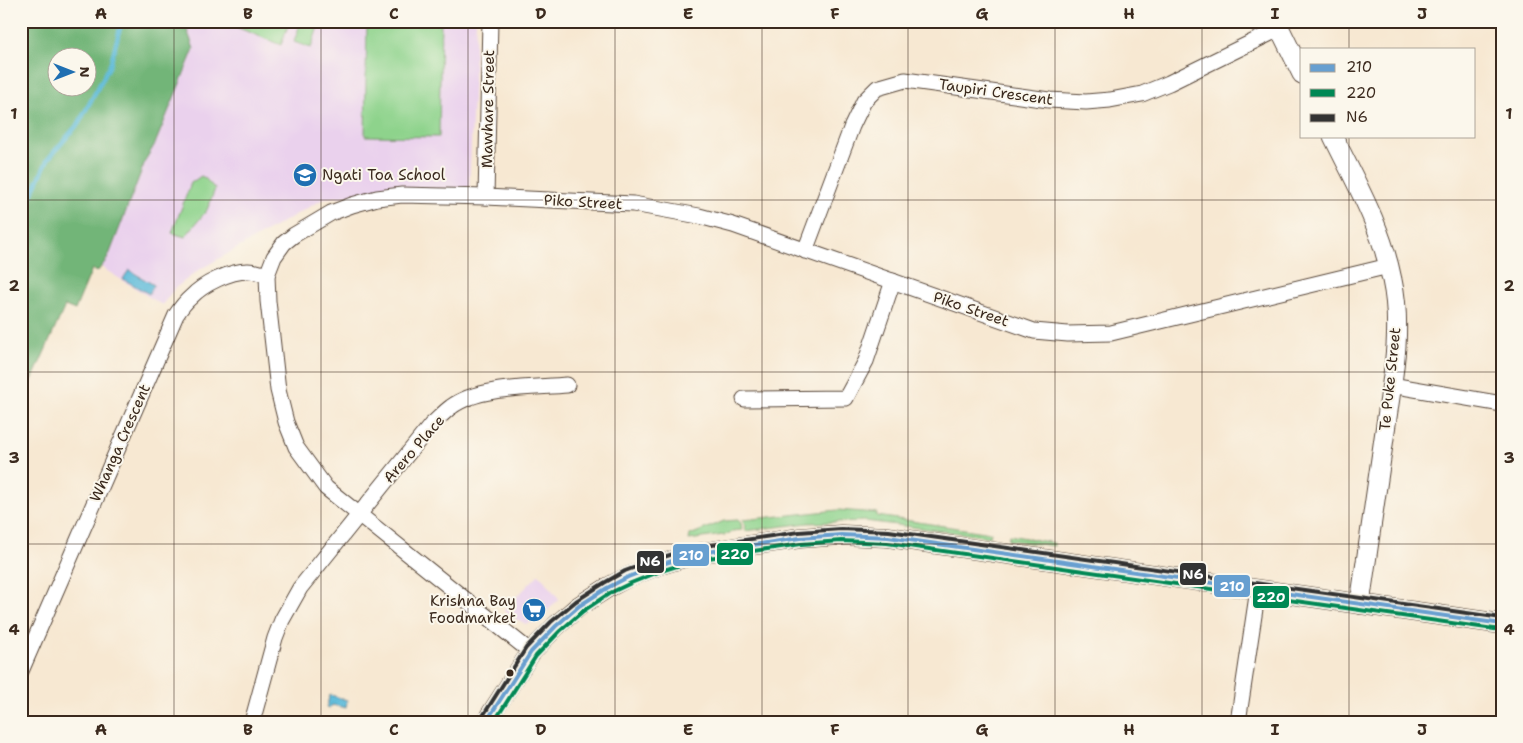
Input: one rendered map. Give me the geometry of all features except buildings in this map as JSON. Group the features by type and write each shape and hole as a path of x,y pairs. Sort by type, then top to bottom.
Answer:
{"street":[{"name":"Mawhare Street","path":"486,197 490,21"},
{"path":"1277,25 1300,70"},
{"name":"Taupiri Crescent","path":"805,251 852,126 864,101 878,88 905,80 1049,100 1086,102 1110,100 1142,94 1169,83 1277,25"},
{"name":"Te Puke Street","path":"1334,138 1374,222 1385,250 1396,299 1397,328 1391,385 1360,604"},
{"name":"Piko Street","path":"531,652 326,488 296,446 286,422 274,368 267,275 274,257 284,243 331,213 352,204 402,195 633,204 658,208 733,225 1034,331 1068,334 1111,333 1389,266"},
{"name":"Whanga Crescent","path":"21,670 176,316 192,296 205,286 226,275 240,271 250,271 267,275"},
{"path":"744,399 846,398 866,361 893,281"},
{"name":"Arero Place","path":"359,515 431,425 452,406 473,396 490,392 567,385"},
{"path":"1391,385 1502,404"},
{"path":"252,722 275,638 282,620 300,588 359,515"},
{"path":"486,722 531,652 556,626 579,606 628,577 695,554 800,538 841,535 888,537 1502,624"},
{"path":"1238,722 1258,589"}],"shaded area":[{"name":"Ngati Toa School","path":"184,21 476,21 469,192 390,192 325,198 199,270 174,289 162,305 101,267 108,258 146,159 155,144 194,49"},
{"path":"539,574 559,599 537,621 526,624 504,610"}],"green space":[{"path":"21,21 184,21 194,49 155,144 146,159 108,258 97,272 92,269 75,310 65,306 21,405"},
{"path":"221,21 290,21 281,45"},
{"path":"301,21 320,21 311,48 294,42"},
{"path":"367,21 441,21 439,137 365,136"},
{"path":"201,176 215,189 207,210 185,237 172,233 191,183"},
{"path":"838,510 877,513 877,516 991,533 990,537 865,521 808,523 745,531 742,520"},
{"path":"738,520 741,523 742,530 732,531 730,534 689,540 690,535 724,521"},
{"path":"1009,535 1054,543 1054,546 1008,540"}],"water":[{"path":"129,270 154,285 149,294 123,279"},
{"path":"329,696 347,700 346,708 332,705 330,708 327,707"}],"waterway":[{"path":"21,214 48,159 79,123 110,65 122,21"}],"transit line":[{"name":"N6","path":"481,719 526,648 551,622 576,601 604,583 625,571 693,548 799,532 841,529 889,531 1502,618"},
{"name":"210","path":"486,722 531,652 579,606 607,588 628,577 659,565 695,554 800,538 841,535 888,537 1502,624"},
{"name":"220","path":"494,722 536,656 583,611 610,593 661,571 696,560 801,544 841,541 887,543 1501,630"}],"place":[{"name":"Ngati Toa School","path":"305,175"},
{"name":"Krishna Bay Foodmarket","path":"534,610"}]}
